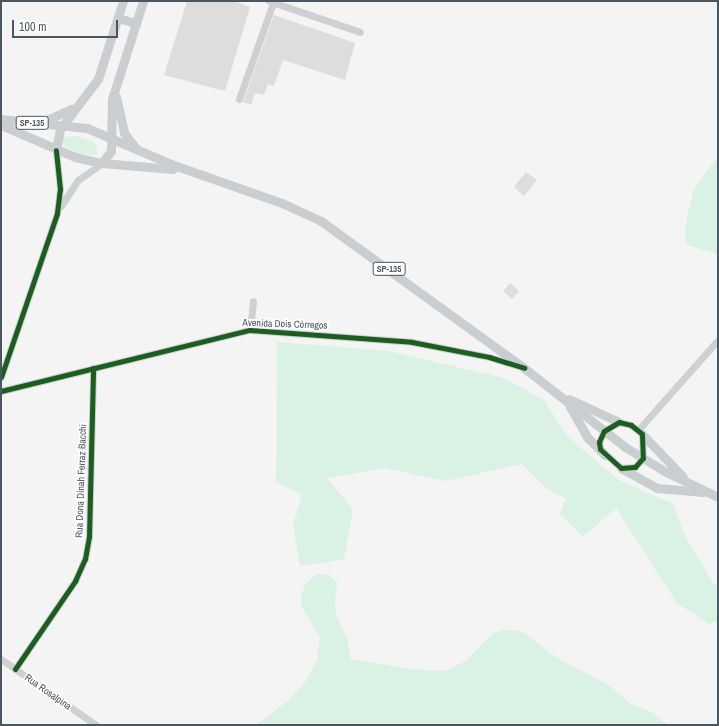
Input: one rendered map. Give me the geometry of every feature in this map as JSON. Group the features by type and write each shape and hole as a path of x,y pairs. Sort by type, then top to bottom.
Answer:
{"main road":[{"path":"56,150 58,133 63,124 98,79 123,1"},
{"path":"102,163 111,151 110,109 116,85 143,1"},
{"path":"118,18 136,23"},
{"path":"116,85 117,109 124,133 130,143 148,155"},
{"path":"31,123 56,118 79,104"},
{"name":"SP-135","path":"1,119 31,123 63,124 87,128 148,155 282,203 321,221 524,368 604,431 643,458 714,495"},
{"name":"SP-135","path":"1,124 56,150 102,163 158,166 198,174"},
{"path":"564,399 618,422"},
{"path":"564,399 588,438 605,455"},
{"path":"640,432 691,484"},
{"path":"622,468 657,488 714,495"}],"street":[{"path":"239,99 271,2 360,32"},
{"path":"1,377 57,213 60,189 56,150"},
{"path":"57,213 78,180 102,163"},
{"path":"250,330 252,300"},
{"name":"Avenida Dois Córregos","path":"1,391 250,330 412,342 489,358 524,368"},
{"path":"640,432 618,422 604,431 599,444 605,455 622,468 635,467 643,458 640,432 718,340"},
{"name":"Rua Dona Dinah Ferraz Bacchi","path":"15,669 75,581 85,558 89,536 93,368"},
{"name":"Rua Rosalpina","path":"1,659 96,725"}],"green space":[{"path":"76,136 93,142 97,149 97,155 80,154 65,147 62,141 64,137"},
{"path":"718,156 718,254 687,245 685,235 688,212 694,189"},
{"path":"277,342 388,351 504,378 544,400 567,436 619,480 673,504 685,536 714,585 718,581 718,620 709,624 677,603 616,508 583,537 560,514 566,499 546,488 522,464 445,481 385,468 327,478 353,509 344,559 300,566 293,525 302,494 276,482"},
{"path":"317,574 329,575 337,583 335,606 337,617 347,638 351,659 420,670 445,671 466,661 492,634 502,630 515,630 525,633 554,656 610,686 631,704 652,712 668,725 256,725 289,700 306,681 317,660 320,637 301,605 302,593 306,583"}],"building":[{"path":"187,1 233,1 250,7 225,91 164,75"},
{"path":"274,15 355,43 345,80 283,60 274,86 268,84 264,95 255,93 251,105 243,102"},
{"path":"526,172 537,180 524,196 514,187"},
{"path":"510,283 519,291 512,299 503,291"}],"cycle path":[{"path":"1,377 57,213 60,189 56,150"},
{"path":"1,391 250,330 412,342 489,357 524,368"},
{"path":"15,669 75,581 85,559 89,537 93,368"},
{"path":"619,422 631,425 642,434 643,458 635,467 621,468 600,449 599,442 604,431 619,422"}]}
